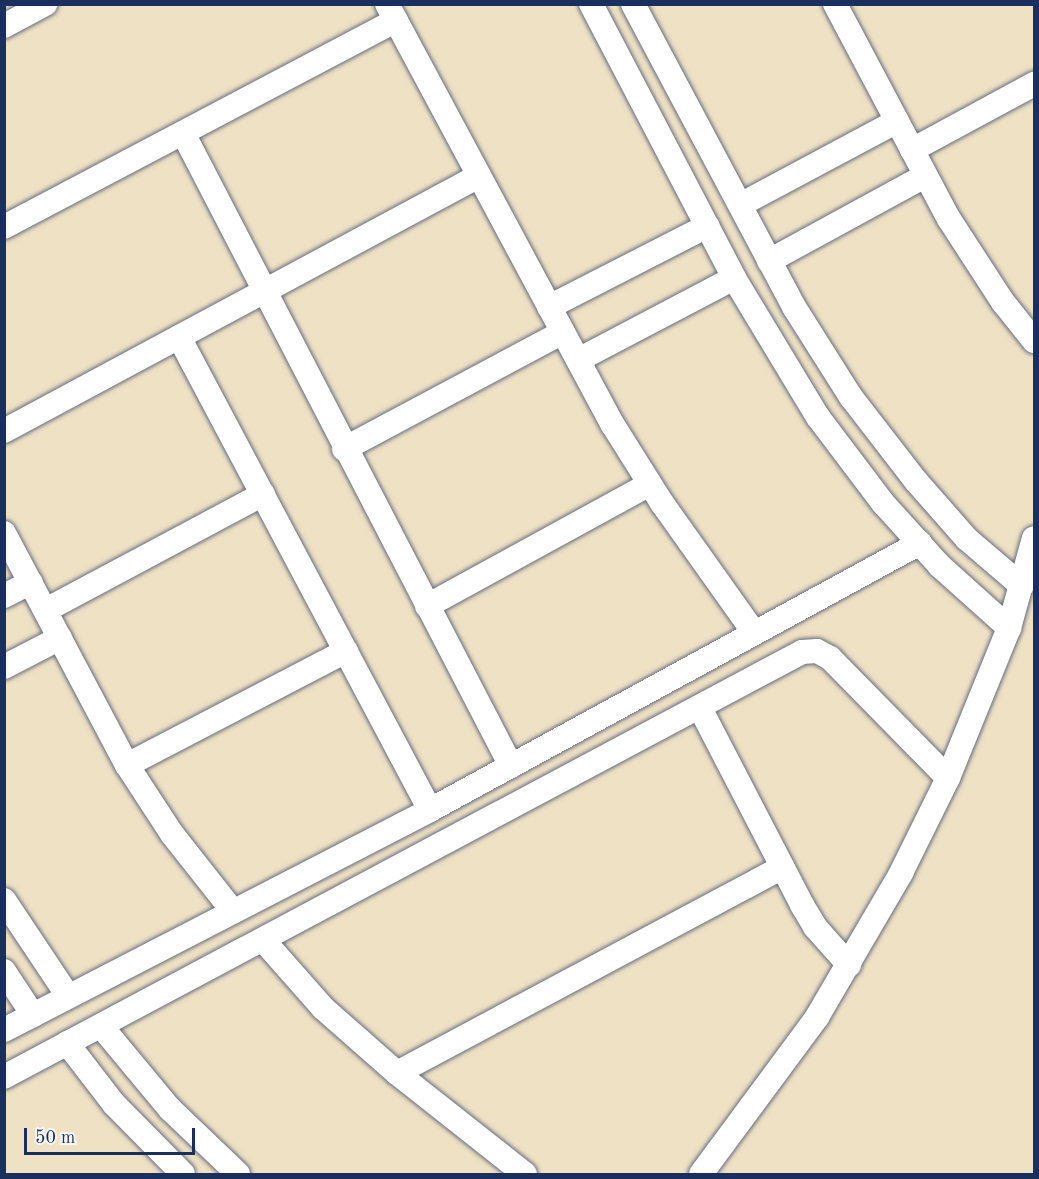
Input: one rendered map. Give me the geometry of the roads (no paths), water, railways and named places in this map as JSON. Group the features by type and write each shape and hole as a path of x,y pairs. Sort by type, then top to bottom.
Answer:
{"street":[{"path":"4,26 45,4"},
{"path":"591,4 734,278 818,417 883,503 920,543 1009,628"},
{"path":"633,4 769,261 822,353 882,440 967,539 1022,585"},
{"path":"835,4 925,176 975,262 1035,341"},
{"path":"4,227 183,133 392,12 477,177 578,360 650,484 753,631"},
{"path":"912,150 1035,84"},
{"path":"740,206 897,121"},
{"path":"183,133 262,292 511,766"},
{"path":"769,261 925,176"},
{"path":"4,430 477,177"},
{"path":"549,308 707,226"},
{"path":"578,360 734,278"},
{"path":"344,450 563,332"},
{"path":"179,337 430,810"},
{"path":"427,606 650,484"},
{"path":"46,610 264,494"},
{"path":"4,533 127,765 172,834 232,910"},
{"path":"701,1174 782,1067 849,965 901,873 948,778 1009,628 1035,538"},
{"path":"4,1030 232,910 430,810 753,631 920,543"},
{"path":"4,596 31,582"},
{"path":"4,667 60,638"},
{"path":"127,765 346,651"},
{"path":"4,1077 264,941 802,652 817,651 830,658 948,778"},
{"path":"700,708 815,927 849,965"},
{"path":"398,1073 782,867"},
{"path":"4,900 68,996"},
{"path":"264,941 302,987 398,1073 525,1174"},
{"path":"4,971 33,1015"},
{"path":"101,1026 170,1109 238,1174"},
{"path":"68,1043 114,1104 183,1174"}]}
